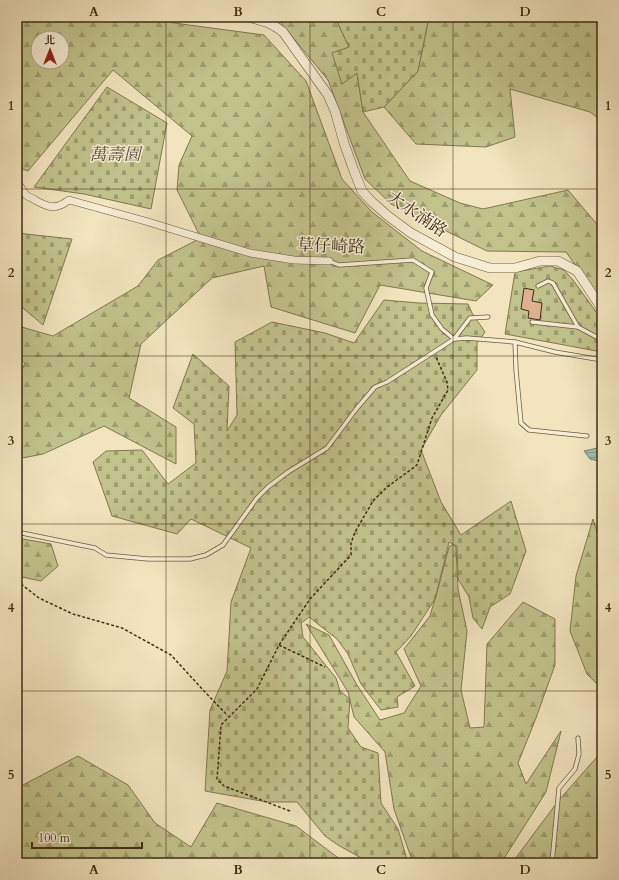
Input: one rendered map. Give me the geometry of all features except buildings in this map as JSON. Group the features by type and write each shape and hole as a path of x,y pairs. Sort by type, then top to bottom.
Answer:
{"street":[{"name":"大水湳路","path":"248,17 267,22 283,32 328,95 335,111 344,143 362,191 388,216 411,233 455,257 490,268 515,268 540,261 558,261 577,271 602,309"},
{"name":"草仔崎路","path":"17,182 26,195 41,203 53,207 62,205 69,200 145,221 250,253 294,260 329,261"}],"lane":[{"name":"草仔崎路","path":"329,261 339,265 413,260 432,272 426,288 432,315 442,328 454,339"},
{"path":"538,286 548,281 553,283 578,328"},
{"path":"17,532 95,548 106,554 148,558 190,558 206,555 223,545 257,498 268,487 288,472 327,448 375,387 387,382 454,339 470,318 488,317"},
{"path":"532,322 578,328 602,340"},
{"path":"454,339 467,338 515,342 555,352 602,360"},
{"path":"515,342 521,423 529,430 587,436"},
{"path":"552,863 559,788 575,768 579,754 578,738"}],"path":[{"path":"290,811 224,786 217,778 220,725 256,689 279,645 310,599 351,555 351,543 355,532 373,501 386,488 417,465 432,418 448,390 447,382 434,352"},
{"path":"17,581 39,598 73,614 122,628 171,655 229,716"},
{"path":"279,645 325,667"}],"green space":[{"path":"17,17 143,17 174,23 264,35 306,81 342,179 372,212 422,251 493,285 476,301 380,285 355,333 271,307 264,266 212,278 141,344 129,398 176,427 176,464 104,426 43,454 17,459 17,381 25,363 17,358 17,325 53,336 138,286 158,260 201,238 177,190 179,165 192,136 113,70 28,171 17,167"},
{"path":"276,17 335,17 349,47 341,84 357,73 363,112 410,181 460,203 483,209 568,190 601,229 602,303 566,252 487,251 391,204 365,179 328,80"},
{"path":"335,17 429,17 418,71 384,107 363,112 357,73 342,84 332,53 349,47"},
{"path":"429,17 602,17 602,121 590,112 510,89 515,137 486,147 416,144 384,107 418,71"},
{"name":"萬壽園","path":"107,87 167,123 151,209 84,194 34,187"},
{"path":"17,233 72,239 43,325 17,303"},
{"path":"550,266 564,270 602,320 602,352 505,334 515,272"},
{"path":"384,300 419,303 468,304 472,313 485,332 477,343 477,370 441,415 421,450 441,502 461,535 511,501 526,551 510,594 490,607 482,629 473,618 469,597 458,579 457,546 449,542 435,599 411,636 396,652 415,686 397,697 398,707 381,710 361,684 348,654 337,639 309,617 301,623 303,637 336,678 340,691 350,699 348,728 361,747 378,753 381,803 398,829 408,863 370,863 325,836 297,802 267,802 205,791 210,710 227,671 231,602 251,548 191,519 177,534 112,516 93,462 106,451 142,450 168,484 196,463 194,424 173,408 193,354 229,386 227,431 237,415 235,342 272,322 325,333 354,343"},
{"path":"593,519 602,548 602,689 587,674 570,631 576,576"},
{"path":"17,538 51,544 58,566 41,581 17,576"},
{"path":"451,545 456,547 458,589 467,631 461,690 470,728 484,727 487,644 523,602 555,619 555,665 518,763 526,784 561,731 546,792 501,863 413,863 394,809 385,752 354,717 348,692 306,624 329,635 357,685 380,720 404,713 421,686 404,649 430,616 449,547"},
{"path":"602,750 602,863 512,863 559,800"},
{"path":"78,756 128,785 155,823 191,847 217,803 296,826 345,863 17,863 17,784 21,786"}],"shaded area":[{"path":"602,447 602,462 590,459 584,451"}]}
